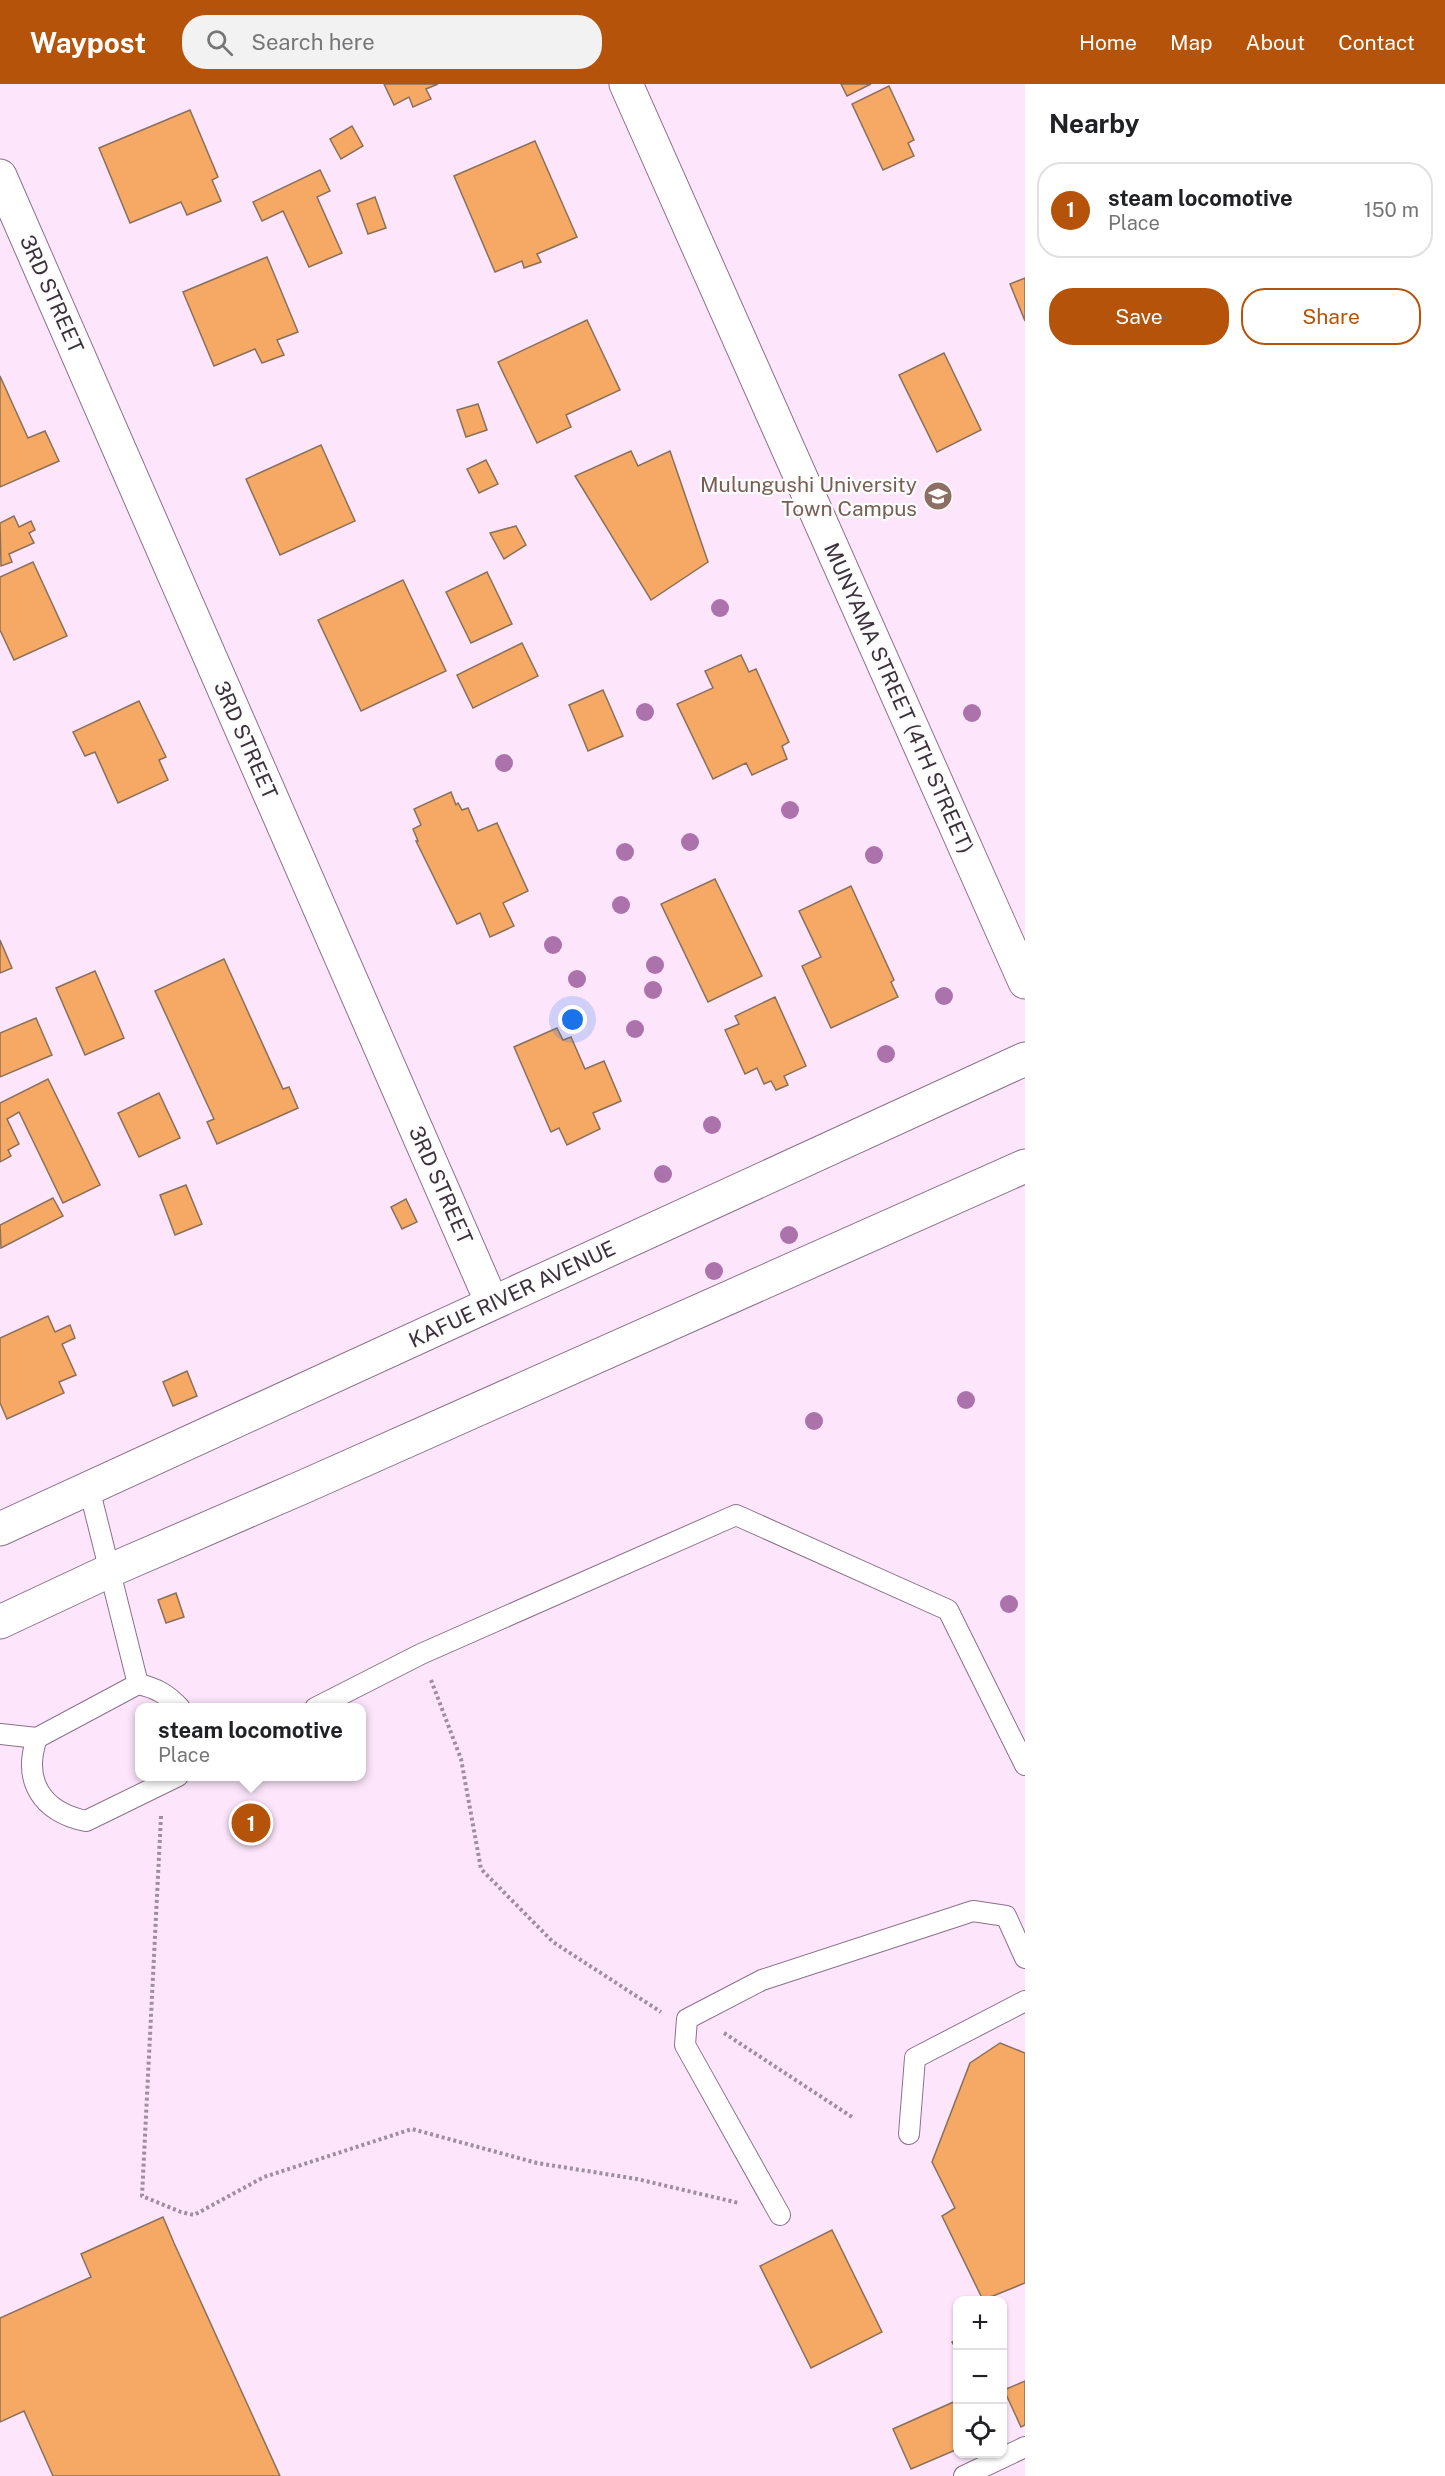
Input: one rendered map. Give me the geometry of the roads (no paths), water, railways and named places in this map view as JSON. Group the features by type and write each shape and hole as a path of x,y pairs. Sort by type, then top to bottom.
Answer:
{"street":[{"name":"MUNYAMA STREET (4TH STREET)","path":"626,84 1025,982"},
{"name":"3RD STREET","path":"0,176 492,1303"},
{"name":"KAFUE RIVER AVENUE","path":"0,1529 1025,1059"},
{"path":"0,1622 111,1570 1025,1166"}],"lane":[{"path":"89,1488 138,1684"},
{"path":"323,1703 421,1654 736,1515 948,1610 1025,1765"},
{"path":"0,1734 37,1738 138,1684 154,1688 169,1696 176,1703"},
{"path":"37,1738 31,1754 36,1786 44,1800 56,1811 70,1818 86,1821 168,1781"},
{"path":"780,2215 686,2045 687,2019 762,1980 973,1911 1006,1916 1025,1958"},
{"path":"909,2134 915,2058 1025,2001"},
{"path":"964,2476 1025,2447"}],"place":[{"name":"Mulungushi University Town Campus","path":"938,496"},
{"name":"steam locomotive","path":"251,1823"}]}
